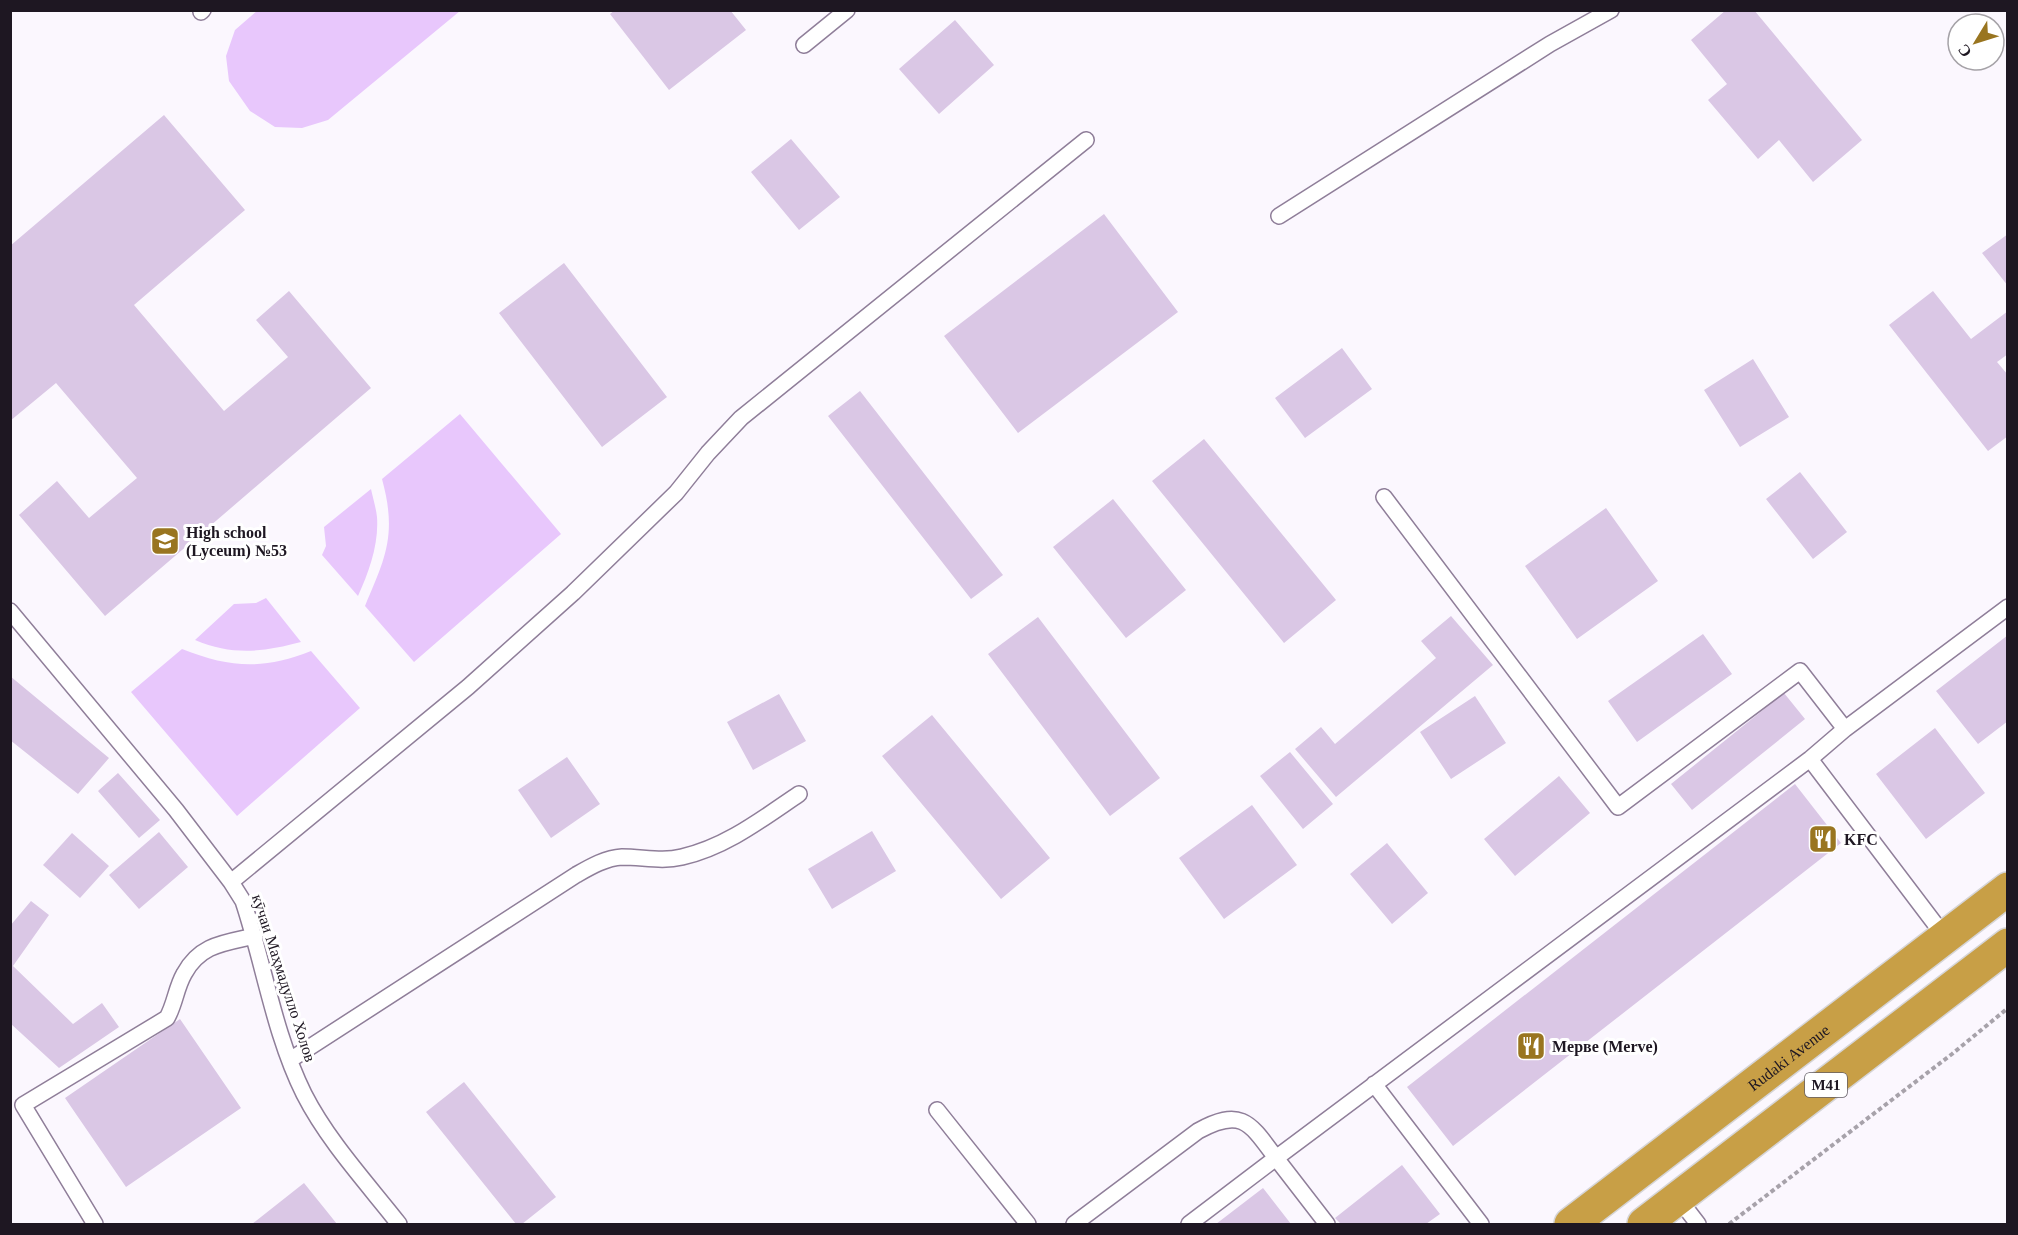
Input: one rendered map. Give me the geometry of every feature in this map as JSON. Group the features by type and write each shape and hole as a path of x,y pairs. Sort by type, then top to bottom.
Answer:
{"highway":[{"name":"Rudaki Avenue","path":"1570,1224 2007,889"},
{"path":"1945,937 1972,972"},
{"name":"M41","path":"1644,1224 2007,945"}],"lane":[{"path":"804,45 847,10"},
{"path":"1279,216 1550,44 1611,10"},
{"path":"231,882 468,687 564,601 676,493 708,453 741,418 1086,140"},
{"path":"1384,497 1618,807 1800,671 1845,729"},
{"path":"1189,1224 1810,759 1845,729 2007,607"},
{"name":"кӯчаи Маҳмадулло Холов","path":"10,611 176,810 231,882 243,901 290,1060 304,1094 328,1133 399,1224"},
{"path":"1810,759 1945,937"},
{"path":"290,1060 599,862 621,857 662,860 699,853 749,827 798,794"},
{"path":"95,1224 17,1108 167,1018 183,975 197,957 209,947 255,936"},
{"path":"1374,1084 1481,1224"},
{"path":"937,1110 1028,1224"},
{"path":"1074,1224 1198,1131 1217,1121 1236,1119 1251,1125 1327,1224"},
{"path":"1678,1198 1698,1224"}],"path":[{"path":"1728,1224 1952,1054 2007,1008"}],"shaded area":[{"path":"257,11 460,11 328,120 302,128 275,127 250,111 229,81 226,56 235,30"},
{"path":"460,414 561,534 414,662 365,606 379,573 387,545 389,515 382,479"},
{"path":"371,489 377,517 375,548 358,596 322,555 326,546 324,527"},
{"path":"266,598 301,642 248,651 222,648 195,640 234,604 256,603"},
{"path":"182,649 216,660 246,664 277,661 311,651 360,708 237,816 131,692"}],"building":[{"path":"615,10 730,10 746,30 669,90 610,14"},
{"path":"1726,10 1754,10 1862,140 1813,182 1779,140 1758,159 1708,100 1727,84 1691,40"},
{"path":"955,20 994,65 939,114 899,69"},
{"path":"164,115 245,210 134,305 224,411 288,357 256,320 289,291 371,388 105,616 19,515 57,481 89,518 137,478 56,383 10,421 10,246"},
{"path":"791,139 840,197 799,230 751,172"},
{"path":"1104,214 1178,312 1018,433 944,336"},
{"path":"2008,234 2008,286 1982,253"},
{"path":"564,263 667,397 602,447 499,313"},
{"path":"1933,291 1971,339 2008,311 2008,354 1997,362 2008,375 2008,436 1988,451 1889,325"},
{"path":"1342,348 1372,389 1305,438 1275,398"},
{"path":"1753,359 1789,417 1740,447 1704,390"},
{"path":"860,391 1003,575 971,599 828,416"},
{"path":"1204,439 1336,600 1284,643 1152,481"},
{"path":"1800,472 1847,532 1813,559 1766,499"},
{"path":"1113,499 1186,590 1126,638 1053,547"},
{"path":"1606,508 1658,581 1577,639 1525,566"},
{"path":"1451,616 1493,665 1336,797 1295,749 1321,727 1335,744 1436,658 1421,641"},
{"path":"1038,617 1160,778 1110,816 988,654"},
{"path":"1703,634 1732,674 1637,742 1608,701"},
{"path":"2008,635 2008,721 1978,744 1936,691"},
{"path":"10,676 109,758 78,794 10,740"},
{"path":"1784,693 1805,719 1692,810 1671,784"},
{"path":"779,694 806,741 753,770 727,722"},
{"path":"1475,696 1506,743 1451,779 1420,732"},
{"path":"932,715 1050,858 1001,899 882,756"},
{"path":"1935,728 1985,793 1926,839 1876,774"},
{"path":"1290,752 1333,804 1303,829 1260,776"},
{"path":"567,757 600,804 551,838 518,790"},
{"path":"118,773 160,820 139,838 98,791"},
{"path":"1559,776 1590,813 1515,876 1484,839"},
{"path":"1795,784 1841,843 1453,1146 1407,1087"},
{"path":"1252,805 1297,865 1224,919 1179,858"},
{"path":"872,831 896,871 832,909 808,869"},
{"path":"159,832 188,867 139,909 109,875"},
{"path":"72,833 109,866 80,898 43,865"},
{"path":"1387,843 1428,893 1392,924 1350,874"},
{"path":"31,901 49,915 13,966 73,1024 102,1003 119,1027 59,1068 10,1023 10,926"},
{"path":"180,1019 241,1108 126,1187 65,1098"},
{"path":"464,1082 556,1197 522,1224 516,1224 426,1112"},
{"path":"1402,1165 1440,1214 1426,1224 1341,1224 1335,1218"},
{"path":"304,1183 337,1224 252,1224"},
{"path":"1263,1188 1291,1224 1216,1224"}],"place":[{"name":"High school (Lyceum) №53","path":"165,541"},
{"name":"KFC","path":"1823,839"},
{"name":"Mерве (Merve)","path":"1531,1046"}]}
